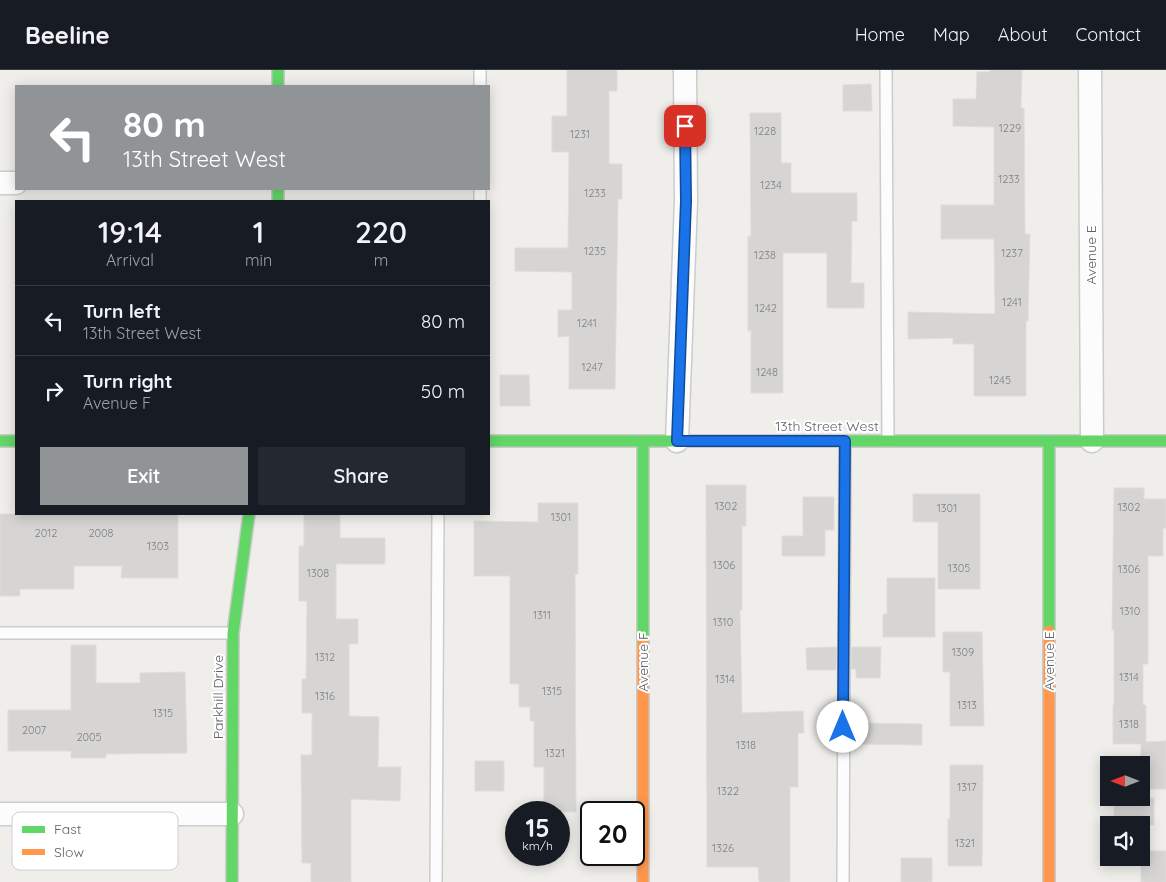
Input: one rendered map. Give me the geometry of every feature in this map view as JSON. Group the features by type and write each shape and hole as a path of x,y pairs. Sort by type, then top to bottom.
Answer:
{"street":[{"path":"278,70 278,85"},
{"path":"677,441 686,201 685,70"},
{"name":"Avenue E","path":"1090,70 1092,441"},
{"path":"0,183 15,183"},
{"path":"0,441 15,441"},
{"name":"13th Street West","path":"490,441 1166,441"},
{"name":"Avenue F","path":"643,441 643,882"},
{"name":"Avenue E","path":"1049,441 1049,882"},
{"name":"Parkhill Drive","path":"232,882 233,633 249,515"},
{"path":"178,814 232,814"}],"lane":[{"path":"480,70 480,85"},
{"path":"886,70 888,441"},
{"path":"843,882 845,441"},
{"path":"436,882 438,515"},
{"path":"0,633 233,633"}],"building":[{"path":"567,70 617,70 617,91 609,91 609,164 622,164 622,199 618,199 615,389 569,389 569,336 558,337 558,310 572,310 572,272 515,271 515,248 568,248 569,152 552,152 552,116 567,116"},
{"path":"990,70 1022,70 1021,108 1024,108 1025,234 1030,234 1028,321 1026,321 1026,396 974,396 974,344 953,344 953,338 908,339 908,312 995,314 994,239 941,239 941,205 994,205 994,127 953,126 953,99 976,99 977,72 989,72"},
{"path":"871,84 872,111 843,111 843,85"},
{"path":"750,113 781,113 781,163 791,163 791,193 857,193 857,221 852,221 851,283 864,283 864,308 827,308 827,253 783,253 783,393 751,393 751,331 748,331 748,236 751,236"},
{"path":"500,375 529,375 530,406 500,406"},
{"path":"706,485 746,485 746,526 742,526 742,610 740,609 742,713 803,711 804,733 798,733 798,787 790,787 790,882 759,882 758,867 707,867"},
{"path":"1114,488 1144,488 1144,499 1166,499 1166,528 1163,528 1163,556 1148,556 1148,664 1143,664 1143,705 1146,705 1146,742 1166,741 1166,789 1150,789 1150,756 1141,756 1141,744 1113,744 1114,630 1112,630"},
{"path":"913,494 980,494 980,589 938,589 938,522 913,522"},
{"path":"803,497 834,497 834,530 825,530 825,556 782,556 782,536 803,536"},
{"path":"538,503 578,503 578,574 575,574 576,812 570,812 570,801 544,801 544,767 534,767 534,721 530,721 530,707 519,707 519,684 510,684 510,576 474,576 474,521 538,522"},
{"path":"0,514 178,515 178,578 121,578 122,566 74,566 74,589 20,589 20,596 0,596"},
{"path":"304,515 340,515 340,538 385,538 385,564 336,564 336,619 358,619 358,644 349,644 349,716 379,717 378,767 401,767 400,801 351,799 351,882 311,882 311,863 302,863 301,755 312,755 312,713 302,713 302,679 306,679 307,601 299,601 299,546 304,546"},
{"path":"887,578 935,578 935,637 883,637 883,614 887,614"},
{"path":"943,632 982,632 984,726 950,726 950,672 943,672"},
{"path":"71,645 96,645 96,683 140,683 140,673 185,672 187,753 106,754 106,758 71,758 71,751 8,751 8,710 71,710"},
{"path":"837,647 836,670 807,670 806,648"},
{"path":"852,647 881,647 880,678 856,678 856,669 851,669"},
{"path":"855,723 922,724 922,745 855,744"},
{"path":"475,761 504,761 504,791 475,791"},
{"path":"950,765 983,765 982,866 948,866"},
{"path":"1150,798 1154,798 1154,825 1150,825 1150,816 1114,816 1114,806 1150,806"},
{"path":"1150,851 1166,851 1166,882 1141,882 1141,866 1150,866"},
{"path":"901,858 932,858 932,882 901,882"}],"traffic: fast":[{"path":"278,70 278,85"},
{"path":"278,190 278,200"},
{"path":"0,441 15,441"},
{"path":"490,441 1166,441"},
{"path":"643,441 643,644"},
{"path":"1049,441 1049,631"},
{"path":"232,882 233,633 249,515"}],"traffic: slow":[{"path":"1049,631 1049,882"},
{"path":"643,644 643,882"}],"route":[{"path":"685,126 686,201 677,441 845,441 843,727"}]}
